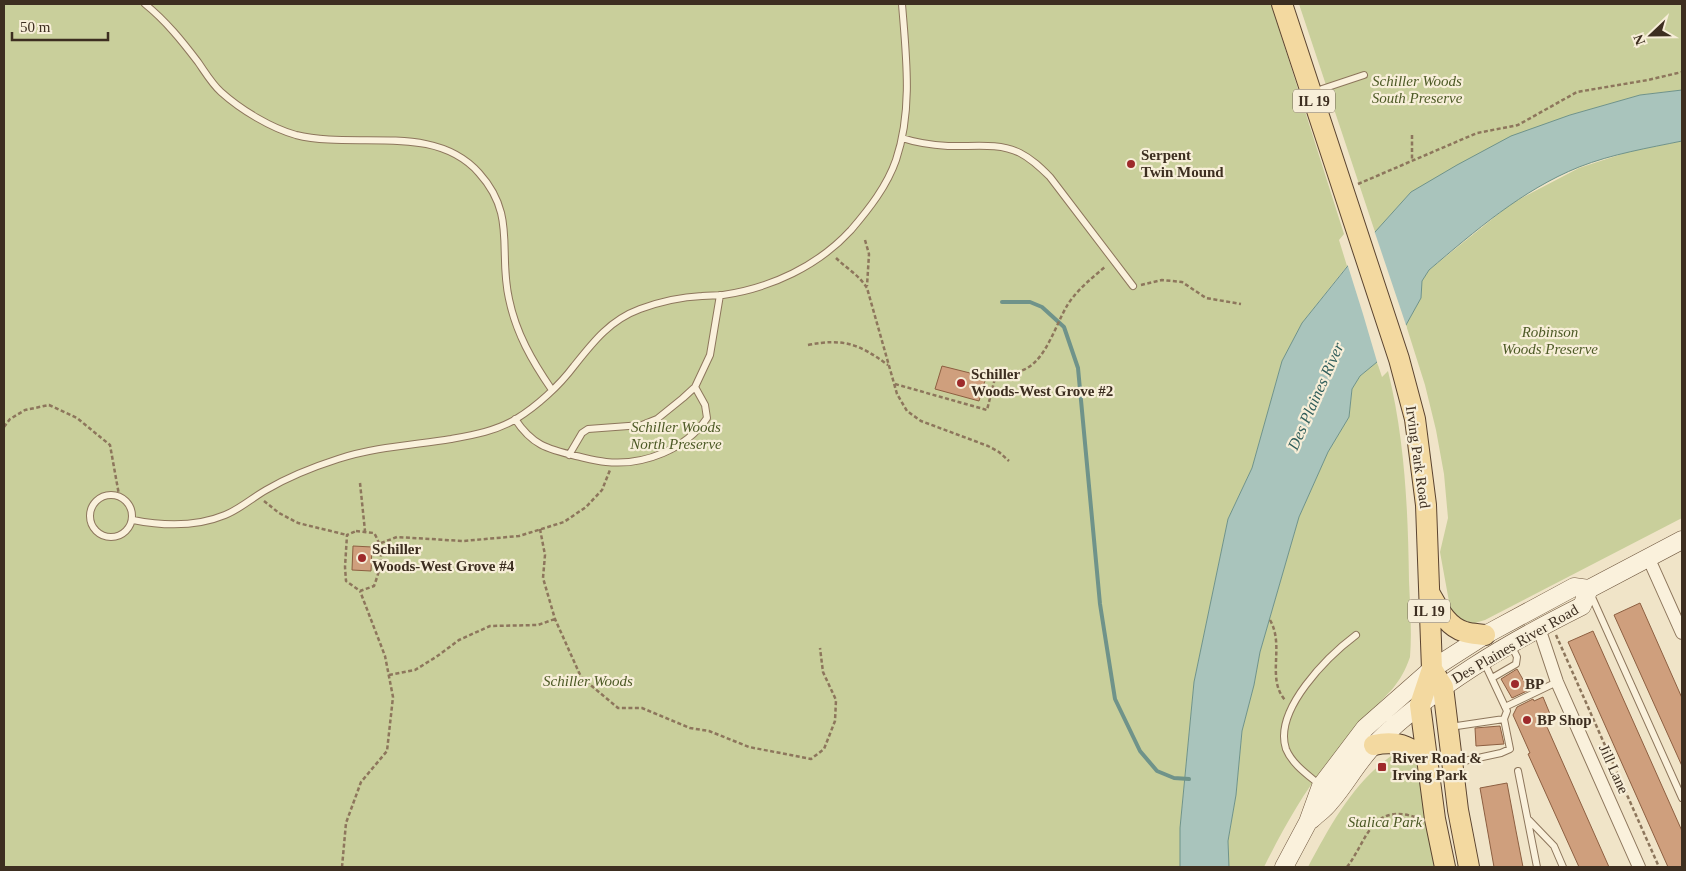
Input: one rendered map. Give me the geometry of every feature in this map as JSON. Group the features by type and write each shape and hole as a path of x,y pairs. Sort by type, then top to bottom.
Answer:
{"main road":[{"name":"IL 19","path":"1282,4 1311,92"},
{"name":"Irving Park Road","path":"1311,92 1399,359 1415,420 1426,505 1432,669 1420,705 1435,819 1445,867"},
{"name":"Des Plaines River Road","path":"1284,867 1308,822 1321,786 1366,728 1432,669 1485,634 1574,587 1589,589 1682,540"},
{"name":"Des Plaines River Road","path":"1308,822 1330,803 1374,745 1420,705 1443,687 1510,644 1548,630 1582,606 1589,589"},
{"path":"1429,593 1442,615 1453,626 1464,632 1485,634"},
{"name":"Irving Park Road","path":"1432,669 1443,687 1451,764 1469,867"},
{"path":"1374,745 1389,742 1404,745 1426,758"}],"street":[{"path":"1648,557 1682,633"},
{"name":"Jill Lane","path":"1548,630 1557,682 1639,867"}],"lane":[{"path":"145,4 178,36 221,92 253,116 274,127 295,135 320,140 395,140 421,144 445,150 464,159 479,173 490,187 504,221 505,276 515,325 525,348 552,390"},
{"path":"132,520 162,524 195,522 225,515 279,483 338,459 378,449 469,436 488,431 516,419 552,390 602,332 625,316 640,309 675,300 746,291 800,269 829,251 851,229 879,194 896,161 902,138 907,93 902,4"},
{"path":"1311,92 1364,75"},
{"path":"902,138 918,143 946,146 1004,147 1020,152 1036,163 1050,177 1133,286"},
{"path":"569,455 582,433 588,429 642,425 657,419 671,409 695,387 710,355 720,295"},
{"path":"516,419 523,430 539,445 569,455 614,462 644,459 672,448 696,432 707,418 705,405 695,387"},
{"path":"111,494 119,496 126,500 131,507 132,520 127,531 121,535 104,536 96,531 91,524 90,509 102,496 111,494"},
{"path":"1589,589 1682,798"},
{"path":"1321,786 1291,758 1286,749 1284,739 1285,728 1292,707 1304,686 1332,656 1356,636"},
{"path":"1492,678 1516,664 1517,658 1510,644"},
{"path":"1451,764 1501,753 1510,749 1504,719 1505,707 1484,661"},
{"path":"1505,707 1557,682"},
{"path":"1447,727 1504,719"},
{"path":"1518,771 1538,867"},
{"path":"1528,819 1554,846 1563,867"}],"path":[{"path":"1358,184 1477,134 1518,125 1577,92 1682,72"},
{"path":"1412,135 1412,161"},
{"path":"865,240 869,254 867,288"},
{"path":"829,251 862,280 867,288 888,366 901,402 912,415 928,424 988,446 999,452 1009,461"},
{"path":"895,384 987,410 997,370 1012,373 1018,371 1042,355 1068,304 1084,284 1113,260"},
{"path":"1133,286 1162,280 1182,282 1206,298 1241,304"},
{"path":"808,345 825,342 843,342 867,351 888,366"},
{"path":"4,427 10,419 26,410 49,405 77,418 110,445 119,496"},
{"path":"380,543 396,537 463,541 519,536 564,522 586,507 602,490 614,462"},
{"path":"360,483 365,531"},
{"path":"257,496 279,513 298,523 347,534 365,531 374,533 380,543 381,568 374,586 360,591"},
{"path":"540,529 545,555 543,578 555,619 581,677 618,708 642,708 690,728 709,732 749,747 811,759 824,749 835,721 836,700 823,672 820,648"},
{"path":"342,867 346,823 361,782 387,751 392,697 386,656 360,591 346,581 347,534"},
{"path":"389,674 415,670 458,640 490,626 538,625 555,619"},
{"path":"1270,620 1275,629 1278,644 1276,683 1280,694 1292,707"},
{"path":"1548,630 1659,867"},
{"path":"1347,867 1375,822 1384,817 1403,813 1415,817"}],"green space":[{"name":"Schiller Woods","path":"4,4 1271,4 1344,234 1339,240 1347,266 1302,323 1282,361 1252,468 1228,519 1194,682 1180,828 1180,867 4,867"},
{"name":"Schiller Woods South Preserve","path":"1299,4 1682,4 1682,90 1640,95 1570,115 1411,192 1375,232"},
{"name":"Robinson Woods Preserve","path":"1682,141 1682,518 1485,620 1468,625 1453,614 1450,607 1440,552 1448,518 1444,474 1425,385 1406,325 1421,298 1422,281 1429,270 1512,203 1579,168 1628,152"},
{"path":"1377,362 1382,377 1388,371 1394,397 1405,475 1411,629 1410,657 1393,688 1345,741 1311,785 1286,825 1264,867 1229,867 1228,841 1236,795 1242,731 1260,652 1299,517 1328,452 1349,417 1352,389 1360,376"},
{"name":"Stalica Park","path":"1397,752 1415,757 1419,766 1437,867 1308,867 1335,819 1356,789 1382,763"}],"water":[{"name":"Des Plaines River","path":"1682,90 1682,141 1617,155 1579,167 1538,187 1500,212 1429,270 1422,281 1421,298 1406,325 1377,362 1360,376 1352,389 1349,417 1328,452 1299,517 1260,652 1242,731 1236,795 1228,841 1229,867 1180,867 1180,828 1194,682 1228,519 1252,468 1282,361 1302,323 1375,232 1411,192 1511,136 1570,115 1640,95"}],"pier":[{"path":"1374,230 1407,328 1378,365 1347,263"}],"building":[{"name":"Schiller Woods-West Grove #2","path":"942,366 986,377 979,401 935,389"},
{"name":"Schiller Woods-West Grove #4","path":"353,546 372,547 371,571 352,570"},
{"path":"1640,603 1682,698 1682,766 1614,615"},
{"path":"1593,631 1682,831 1682,867 1668,867 1568,642"},
{"name":"BP","path":"1517,669 1529,690 1512,698 1501,679"},
{"path":"1543,697 1550,714 1543,718 1609,867 1579,867 1528,754 1530,753 1513,715 1517,707 1533,699 1534,701"},
{"name":"BP","path":"1500,726 1504,744 1476,746 1475,728"},
{"path":"1507,783 1523,867 1494,867 1480,788"}],"waterway":[{"path":"1002,302 1030,302 1042,307 1064,327 1078,368 1100,604 1115,699 1140,751 1157,771 1174,778 1189,779"}],"place":[{"name":"Serpent Twin Mound","path":"1131,164"},
{"name":"Schiller Woods-West Grove #2","path":"961,383"},
{"name":"Schiller Woods-West Grove #4","path":"362,558"},
{"name":"BP","path":"1515,684"},
{"name":"BP Shop","path":"1527,720"},
{"name":"River Road & Irving Park","path":"1382,767"}],"park label":[{"name":"Schiller Woods North Preserve","path":"676,436"}]}
